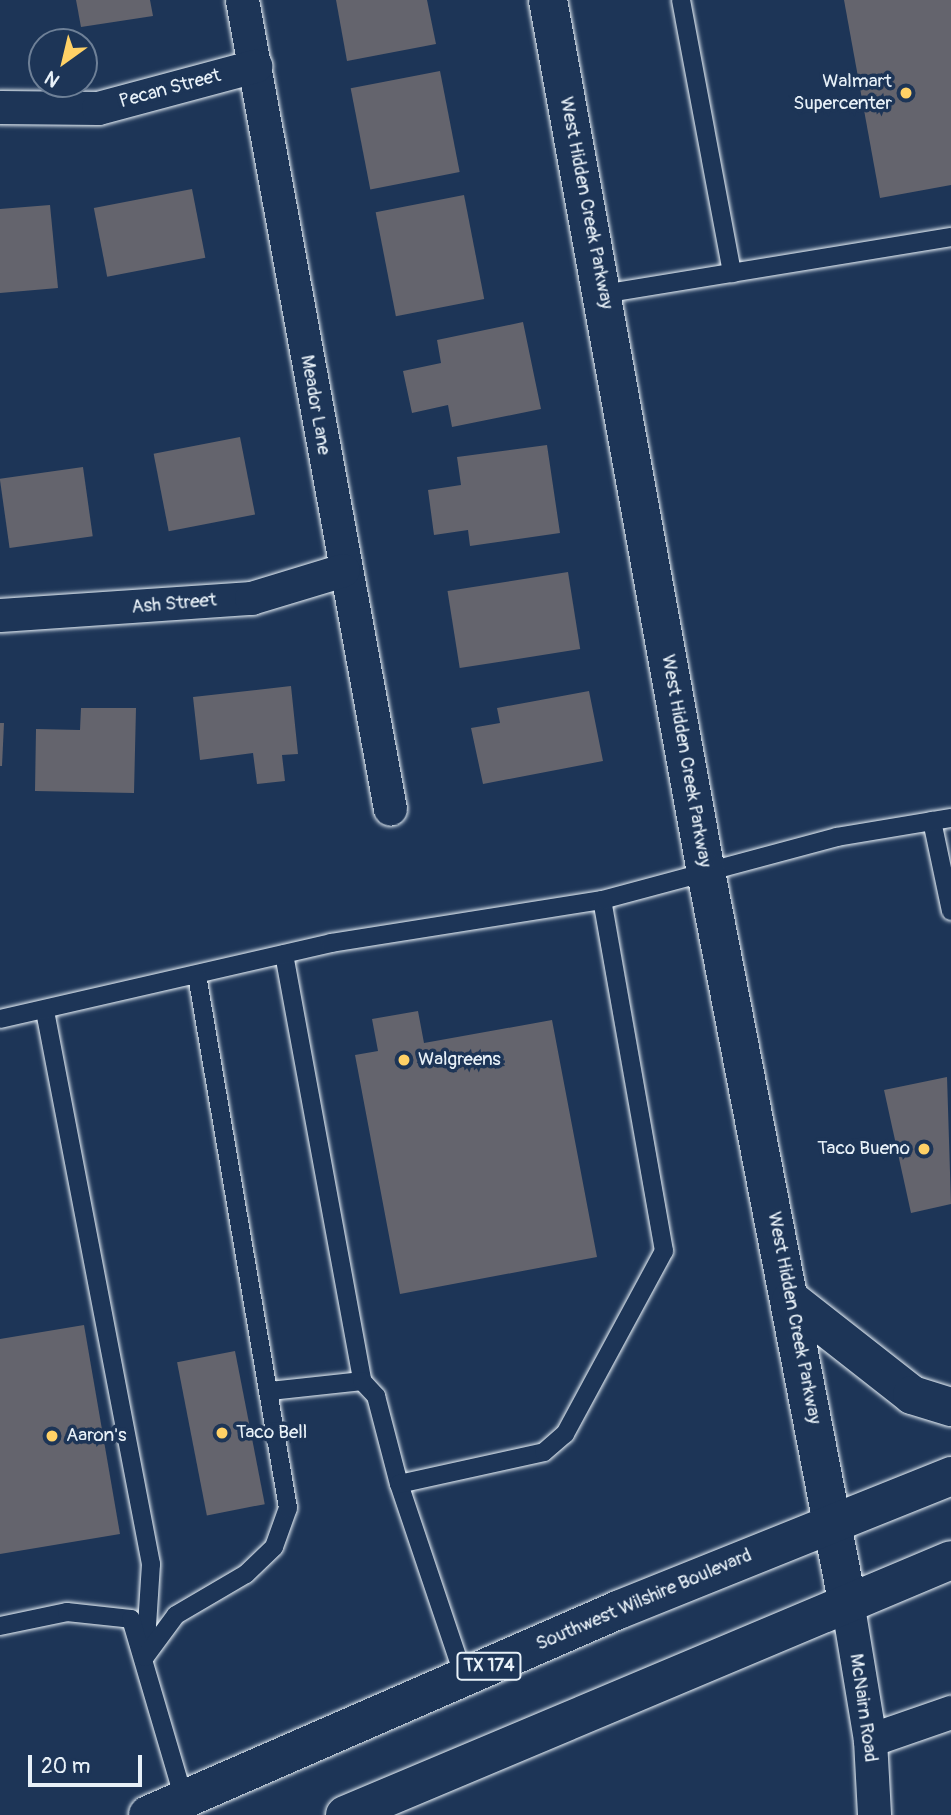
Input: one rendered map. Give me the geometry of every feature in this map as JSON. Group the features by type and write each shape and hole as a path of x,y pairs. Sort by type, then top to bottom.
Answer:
{"main road":[{"name":"West Hidden Creek Parkway","path":"548,0 706,872 848,1601"},
{"path":"791,1300 912,1395 951,1407"},
{"name":"Southwest Wilshire Boulevard","path":"148,1815 832,1521 951,1476"},
{"path":"345,1815 848,1601 951,1560"}],"street":[{"name":"Meador Lane","path":"242,0 343,570 390,810"},
{"name":"Pecan Street","path":"0,107 99,108 255,66"},
{"name":"Ash Street","path":"0,615 251,598 343,570"},
{"name":"McNairn Road","path":"848,1601 870,1740 873,1815"},
{"path":"870,1740 951,1712"}],"lane":[{"path":"681,0 732,273"},
{"path":"603,294 951,237"},
{"path":"0,1019 45,1011 284,954 602,900 837,837 951,818"},
{"path":"932,821 951,911"},
{"path":"399,1484 544,1452 565,1434 664,1251 602,900"},
{"path":"284,954 362,1381 376,1396 399,1484 464,1677"},
{"path":"145,1657 176,1615 246,1574 274,1547 288,1508 197,975"},
{"path":"45,1011 151,1564 145,1657"},
{"path":"270,1391 362,1381"},
{"path":"0,1626 68,1612 131,1619 145,1657 184,1799"}],"building":[{"path":"76,0 150,0 153,16 81,27"},
{"path":"336,0 427,0 436,44 347,61"},
{"name":"Walmart Supercenter","path":"844,0 951,0 951,185 880,198"},
{"path":"440,71 460,172 370,189 351,88"},
{"path":"192,189 205,258 107,277 94,208"},
{"path":"464,195 484,299 396,316 376,212"},
{"path":"50,205 58,288 0,293 0,209"},
{"path":"523,322 541,409 452,427 448,405 412,413 403,371 441,363 437,340"},
{"path":"240,437 255,515 169,531 154,454"},
{"path":"547,445 560,533 470,546 468,530 434,535 428,490 461,485 457,457"},
{"path":"83,467 93,536 10,548 0,479"},
{"path":"568,572 580,649 460,668 448,591"},
{"path":"291,686 298,754 282,755 285,781 257,784 253,753 200,760 193,697"},
{"path":"589,691 603,761 483,784 471,728 500,723 497,708"},
{"path":"81,708 136,708 134,793 35,791 36,729 80,730"},
{"path":"0,723 4,723 2,766 0,766"},
{"name":"Walgreens","path":"418,1011 424,1043 552,1020 597,1257 400,1294 355,1055 378,1051 372,1019"},
{"name":"Taco Bueno","path":"947,1077 951,1204 911,1213 884,1090"},
{"name":"Aaron's","path":"84,1325 120,1534 0,1554 0,1339"},
{"name":"Taco Bell","path":"235,1351 265,1504 207,1515 177,1362"}],"place":[{"name":"Walmart Supercenter","path":"906,93"},
{"name":"Walgreens","path":"404,1060"},
{"name":"Taco Bueno","path":"924,1149"},
{"name":"Taco Bell","path":"222,1433"},
{"name":"Aaron's","path":"52,1436"}]}
